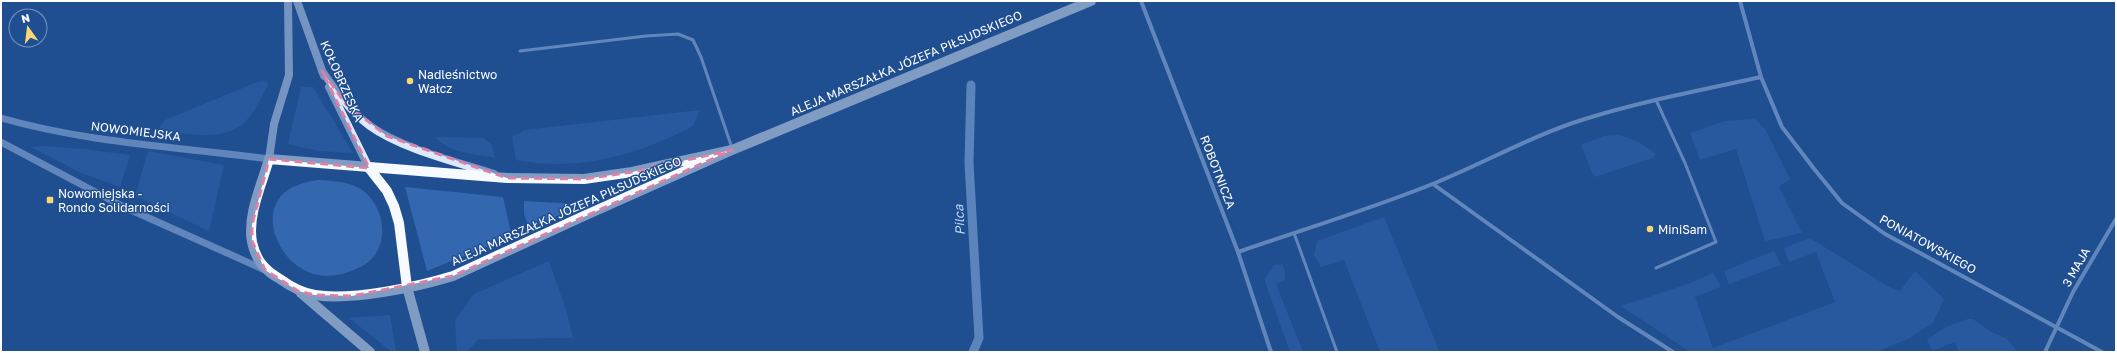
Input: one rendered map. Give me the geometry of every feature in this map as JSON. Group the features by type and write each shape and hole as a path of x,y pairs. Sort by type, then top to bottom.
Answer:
{"main road":[{"path":"288,1 289,75 274,124 269,159 254,210 252,241 265,270 298,291 370,352"},
{"name":"KOŁOBRZESKA","path":"298,1 322,71 369,168"},
{"name":"ALEJA MARSZAŁKA JÓZEFA PIŁSUDSKIEGO","path":"298,291 332,297 352,296 407,287 453,276 732,150 1091,1"},
{"path":"322,71 346,104 370,125 387,136 426,152 507,178"},
{"name":"ALEJA MARSZAŁKA JÓZEFA PIŁSUDSKIEGO","path":"269,159 507,178 584,179 632,172 732,150"},
{"path":"369,168 387,191 394,206 399,223 407,287 425,352"}],"street":[{"name":"ROBOTNICZA","path":"1141,1 1238,252 1271,352"},
{"name":"PONIATOWSKIEGO","path":"1740,1 1761,76 1782,127 1842,203 1885,234 2057,326 2102,352"},
{"path":"1238,252 1433,184 1479,165 1535,136 1585,119 1656,100 1761,76"},
{"name":"NOWOMIEJSKA","path":"1,118 26,125 76,134 269,159"},
{"path":"1,142 122,206 265,270"},
{"path":"1433,184 1618,317 1673,352"},
{"name":"3 MAJA","path":"2045,352 2073,292 2116,219"}],"lane":[{"path":"520,51 654,35 678,34 693,40 702,57 732,150"},
{"path":"1656,100 1685,163 1716,242 1656,268"},
{"path":"1294,233 1337,352"}],"highlighted area":[{"path":"322,71 346,104 387,136 507,178 584,179 632,172 732,150 453,276 352,296 314,295 298,291 265,270 252,241 252,225 269,159 369,168"}],"shaded area":[{"path":"266,81 268,85 249,118 240,126 231,131 221,134 200,135 157,130 165,120 257,82"},
{"path":"301,87 313,87 353,153 319,151 288,144"},
{"path":"700,110 693,126 629,153 585,162 562,164 516,160 512,137 525,130"},
{"path":"1755,119 1765,129 1790,179 1779,187 1802,233 1765,241 1736,149 1700,160 1690,133 1725,121"},
{"path":"1619,135 1639,142 1656,154 1653,158 1594,177 1581,145 1604,136"},
{"path":"435,137 483,138 492,145 495,158 455,150"},
{"path":"46,146 130,155 120,187 79,172 31,147"},
{"path":"148,151 224,165 209,231 135,196"},
{"path":"318,180 334,181 359,188 368,195 375,204 380,215 382,237 379,248 373,257 364,265 337,275 322,276 308,272 299,267 283,250 277,240 274,229 273,218 275,207 280,197 293,187"},
{"path":"405,187 503,197 512,237 427,271"},
{"path":"524,201 577,204 570,211 529,228 524,214"},
{"path":"1384,217 1439,352 1380,352 1344,260 1321,267 1314,255 1317,241"},
{"path":"1810,238 1889,287 1900,291 1915,271 1944,299 1933,323 1908,339 1876,352 1690,352 1621,306 1688,284 1713,273 1721,287 1695,297 1713,348 1835,302 1816,252 1789,262 1784,248"},
{"path":"1774,251 1781,265 1729,284 1724,271"},
{"path":"549,261 566,310 573,338 478,339 467,352 457,352 455,320 474,294"},
{"path":"1282,264 1285,271 1285,280 1276,284 1303,352 1290,352 1264,279 1274,265"},
{"path":"390,315 396,352 392,352 349,318"},
{"path":"1968,319 1973,319 1991,332 2007,339 2018,352 1959,352 1955,342 1932,351 1927,340 1946,327"}],"waterway":[{"name":"Pilca","path":"971,85 969,163 979,338 973,352"}],"place":[{"name":"Nadleśnictwo Wałcz","path":"410,81"},
{"name":"Nowomiejska - Rondo Solidarności","path":"50,200"},
{"name":"MiniSam","path":"1650,229"}]}
